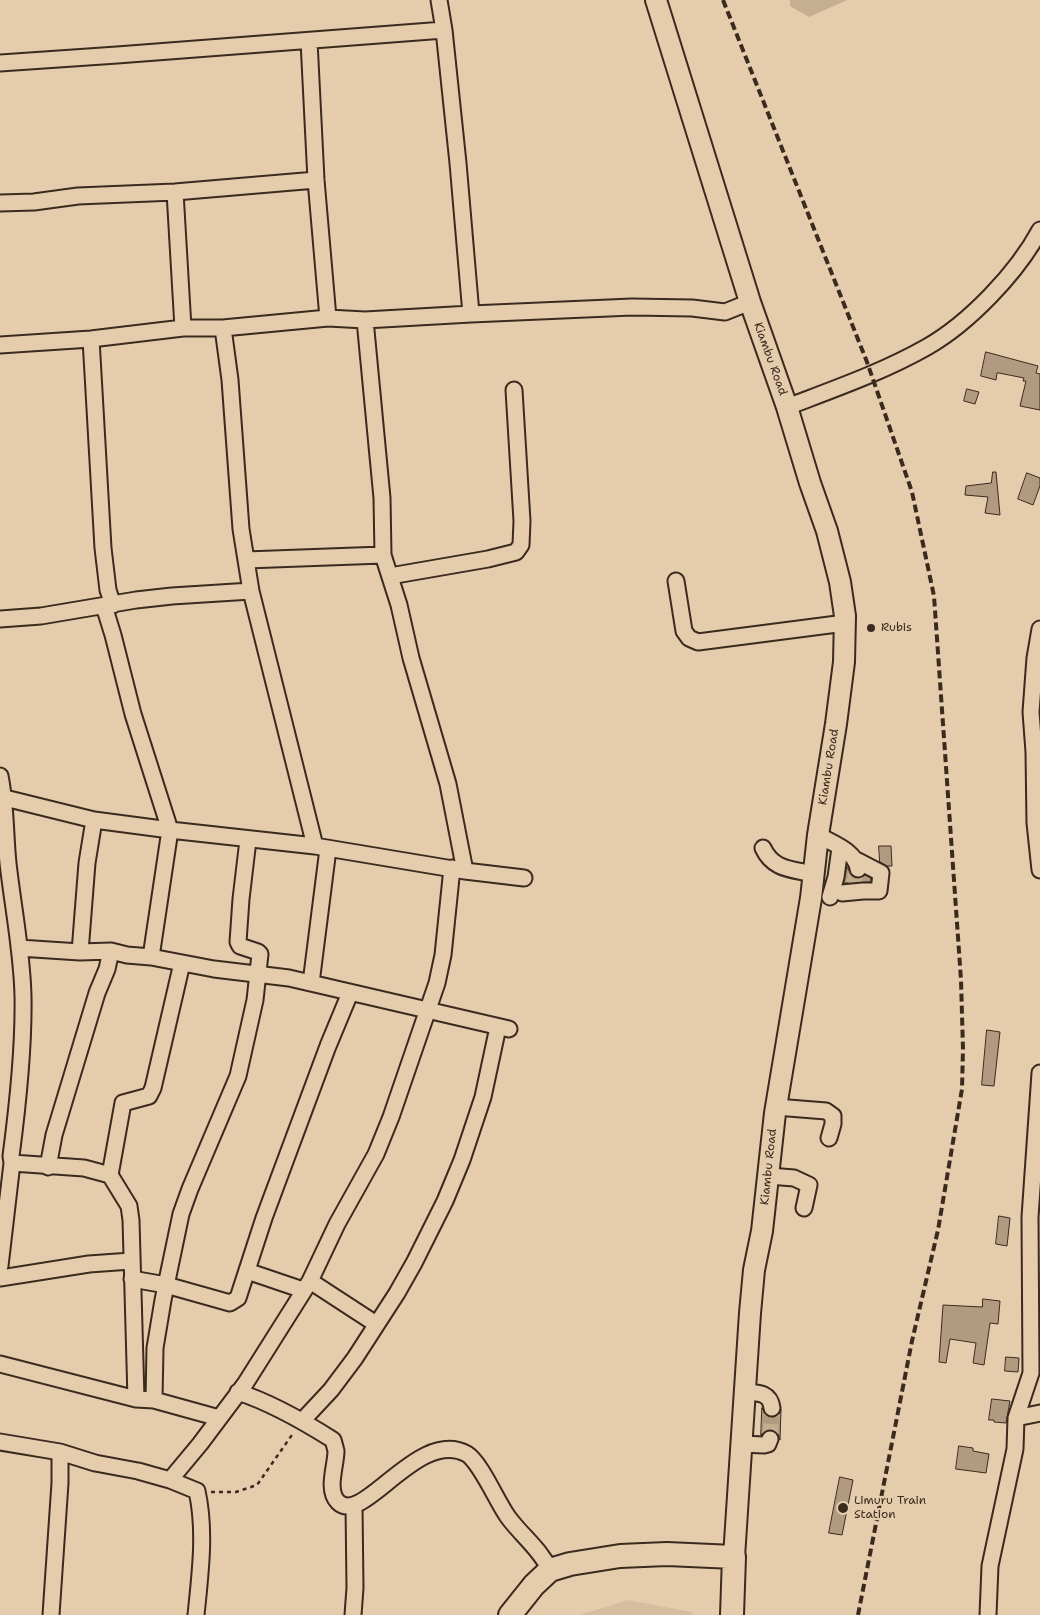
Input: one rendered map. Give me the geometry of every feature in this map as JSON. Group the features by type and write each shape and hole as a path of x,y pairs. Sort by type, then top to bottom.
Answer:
{"highway":[{"path":"510,1615 534,1585 550,1570 570,1564 620,1556 667,1554 734,1557 732,1615"}],"main road":[{"name":"Kiambu Road","path":"656,0 750,302 787,407 827,531 840,582 845,623 844,662 813,874 834,893 776,1107 750,1313 734,1557"}],"street":[{"path":"439,0 458,163 471,314"},
{"path":"0,63 444,30"},
{"path":"309,41 316,180 328,318"},
{"path":"0,203 34,202 78,196 175,192 316,180"},
{"path":"175,192 183,328"},
{"path":"787,407 892,365 929,346 947,334 983,303 1005,280 1040,230"},
{"path":"0,346 91,339 183,328 224,328 328,318 365,320 632,307 692,308 725,312 750,302"},
{"path":"170,1480 245,1384 306,1285 376,1154 391,1117 437,983 459,869 448,784 411,658 399,604 383,555 382,498 365,320"},
{"path":"224,328 230,380 241,529 251,591 322,848 311,983"},
{"path":"91,339 108,606 113,635 136,721 170,830 151,957"},
{"path":"390,576 488,559 516,552 521,544 522,520 514,390"},
{"path":"246,560 383,555"},
{"path":"676,581 684,632 689,638 698,642 845,623"},
{"path":"0,619 42,616 172,596 251,591"},
{"path":"1040,629 1035,658 1031,712 1034,752 1035,823 1040,870"},
{"path":"0,776 5,798 8,864 23,996 21,1058 8,1158 0,1266"},
{"path":"5,798 94,820 322,848 524,878"},
{"path":"80,952 87,863 94,820"},
{"path":"818,835 840,848 857,865 880,873 879,891 834,893 840,848"},
{"path":"154,1400 156,1348 166,1285 181,1214 238,1076 255,1000 260,954 240,946 238,942 248,840"},
{"path":"763,848 770,860 776,865 813,874"},
{"path":"19,948 80,952 111,951 311,983 503,1028 462,1160 445,1201 414,1263 355,1358 331,1390 302,1420"},
{"path":"48,1167 54,1135 97,993 108,968 111,951"},
{"path":"136,1399 129,1206 110,1175 123,1103 149,1096 153,1088 182,963"},
{"path":"132,1279 166,1285 230,1303 238,1298 264,1218 325,1054 350,993"},
{"path":"988,1615 990,1566 1015,1450 1016,1418 1031,1373 1030,1217 1040,1073"},
{"path":"776,1107 826,1111 833,1116 833,1124 828,1138"},
{"path":"8,1158 48,1167 84,1168 110,1175"},
{"path":"768,1176 794,1178 809,1185 804,1208"},
{"path":"0,1278 89,1264 131,1261"},
{"path":"247,1272 306,1285 376,1324"},
{"path":"0,1364 136,1399 154,1400 220,1418"},
{"path":"238,1392 254,1397 302,1420 333,1440 336,1449 334,1494 342,1505 354,1506 366,1500 402,1469 427,1455 443,1449 455,1450 468,1455 475,1463 508,1517 545,1558 550,1570"},
{"path":"744,1392 763,1393 768,1396 772,1408"},
{"path":"1016,1418 1040,1413"},
{"path":"742,1444 764,1445 768,1444 770,1439"},
{"path":"0,1442 60,1452 138,1471 170,1480 197,1491 200,1506 201,1569 196,1615"},
{"path":"51,1615 60,1483 60,1452"},
{"path":"353,1615 355,1588 354,1506"}],"path":[{"path":"197,1491 236,1492 257,1486 302,1420"}],"shaded area":[{"path":"790,0 847,0 809,17 790,6"},
{"path":"628,1600 692,1612 692,1615 580,1615"}],"building":[{"path":"986,352 1038,366 1036,373 1040,374 1040,410 1020,406 1026,381 1023,381 1024,378 999,373 997,373 996,380 981,376"},
{"path":"967,389 979,392 975,404 964,401"},
{"path":"993,472 996,472 1000,515 985,513 988,497 965,495 966,486 991,483"},
{"path":"1027,473 1040,478 1040,486 1033,505 1018,499"},
{"path":"879,846 891,846 892,866 887,866 880,862"},
{"path":"847,867 852,876 860,878 865,875 871,878 871,882 844,883"},
{"path":"987,1030 1000,1032 994,1086 982,1085"},
{"path":"999,1216 1010,1218 1007,1246 996,1244"},
{"path":"983,1299 1000,1301 998,1324 990,1323 984,1365 973,1363 976,1343 950,1339 946,1363 939,1362 943,1305 982,1307"},
{"path":"1006,1357 1019,1358 1018,1372 1005,1371"},
{"path":"992,1399 1010,1401 1006,1423 989,1420"},
{"path":"762,1408 766,1415 774,1417 779,1414 781,1409 780,1440 778,1434 773,1430 765,1431 761,1435"},
{"path":"959,1446 973,1448 973,1451 989,1454 986,1473 956,1469"},
{"name":"Limuru Train Station","path":"840,1477 853,1480 842,1535 829,1533"}],"tunnel":[{"path":"853,884 858,869"},
{"path":"770,1439 772,1408"}],"railway":[{"path":"723,0 867,362 912,492 934,596 961,980 962,1089 938,1230 912,1341 858,1615"}],"place":[{"name":"Rubis","path":"871,628"},
{"name":"Limuru Train Station","path":"843,1508"}]}
